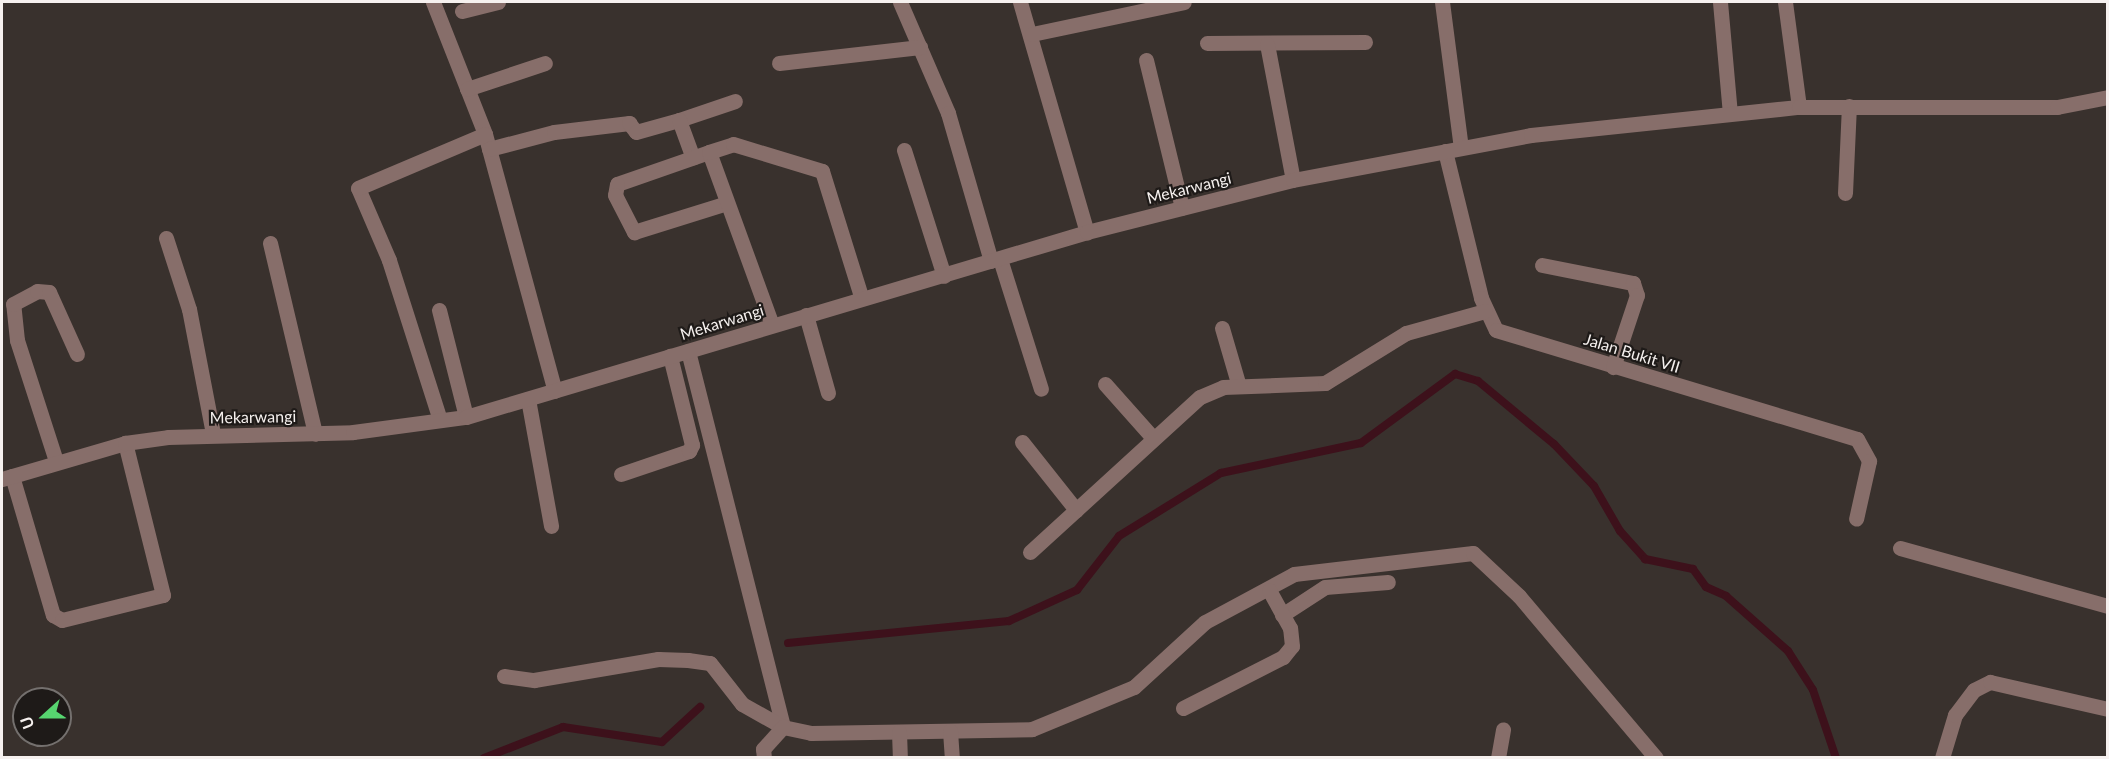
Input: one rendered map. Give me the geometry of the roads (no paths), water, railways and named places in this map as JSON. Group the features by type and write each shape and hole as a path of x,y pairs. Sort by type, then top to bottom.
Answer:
{"street":[{"path":"434,2 487,142 555,391"},
{"path":"462,11 498,2"},
{"path":"900,2 948,113 995,260 1041,389"},
{"path":"1020,2 1032,34 1088,232"},
{"path":"1032,34 1184,2"},
{"path":"1442,2 1461,148"},
{"path":"1720,2 1730,113"},
{"path":"1785,2 1799,107"},
{"path":"1206,44 1365,42"},
{"path":"1267,44 1293,180"},
{"path":"779,63 920,47"},
{"path":"1146,60 1182,208"},
{"path":"466,89 545,63"},
{"name":"Mekarwangi","path":"7,477 56,461 125,443 213,434 315,434 466,417 806,315 861,296 944,276 1088,232 1293,180 1461,148 1568,129 1799,107 2056,107 2108,97"},
{"path":"440,420 389,260 358,188 487,142 629,123 636,132 735,101"},
{"path":"1845,193 1849,106"},
{"path":"679,120 693,158"},
{"path":"727,203 634,232 615,186 734,144 822,171 861,296"},
{"path":"904,150 944,276"},
{"name":"Jalan Bukit VII","path":"1446,151 1485,311 1496,330 1857,439 1869,461 1856,519"},
{"path":"710,152 772,325"},
{"path":"166,238 189,309 213,434"},
{"path":"270,243 315,434"},
{"path":"1542,266 1633,283 1636,295 1613,367"},
{"path":"56,461 17,340 13,304 37,291 49,292 77,354"},
{"path":"439,310 466,417"},
{"path":"1029,552 1200,397 1239,386 1325,383 1406,333 1485,311"},
{"path":"806,315 828,393"},
{"path":"1222,328 1239,386"},
{"path":"688,351 783,727"},
{"path":"621,474 689,451 692,445 670,356"},
{"path":"1105,384 1153,438"},
{"path":"528,399 551,526"},
{"path":"1022,442 1076,510"},
{"path":"7,477 53,615 62,620 163,596 125,443"},
{"path":"1900,548 2108,606"},
{"path":"504,676 534,680 658,659 710,663 742,704 783,727 811,733 1032,729 1134,687 1205,622 1269,590 1294,574 1473,553 1519,596 1656,758"},
{"path":"1282,615 1325,587 1388,582"},
{"path":"1183,708 1283,657 1292,646 1282,615 1269,590"},
{"path":"1942,758 1955,715 1974,690 1990,682 2108,709"},
{"path":"764,758 763,749 783,727"},
{"path":"1498,758 1503,729"},
{"path":"950,731 952,758"},
{"path":"899,732 900,758"}],"waterway":[{"path":"788,643 1009,621 1077,590 1119,536 1221,473 1361,443 1455,374 1478,381 1554,444 1594,486 1620,531 1645,559 1693,569 1706,587 1726,596 1788,651 1813,690 1836,758"},
{"path":"484,758 563,727 662,742 700,707"}]}
